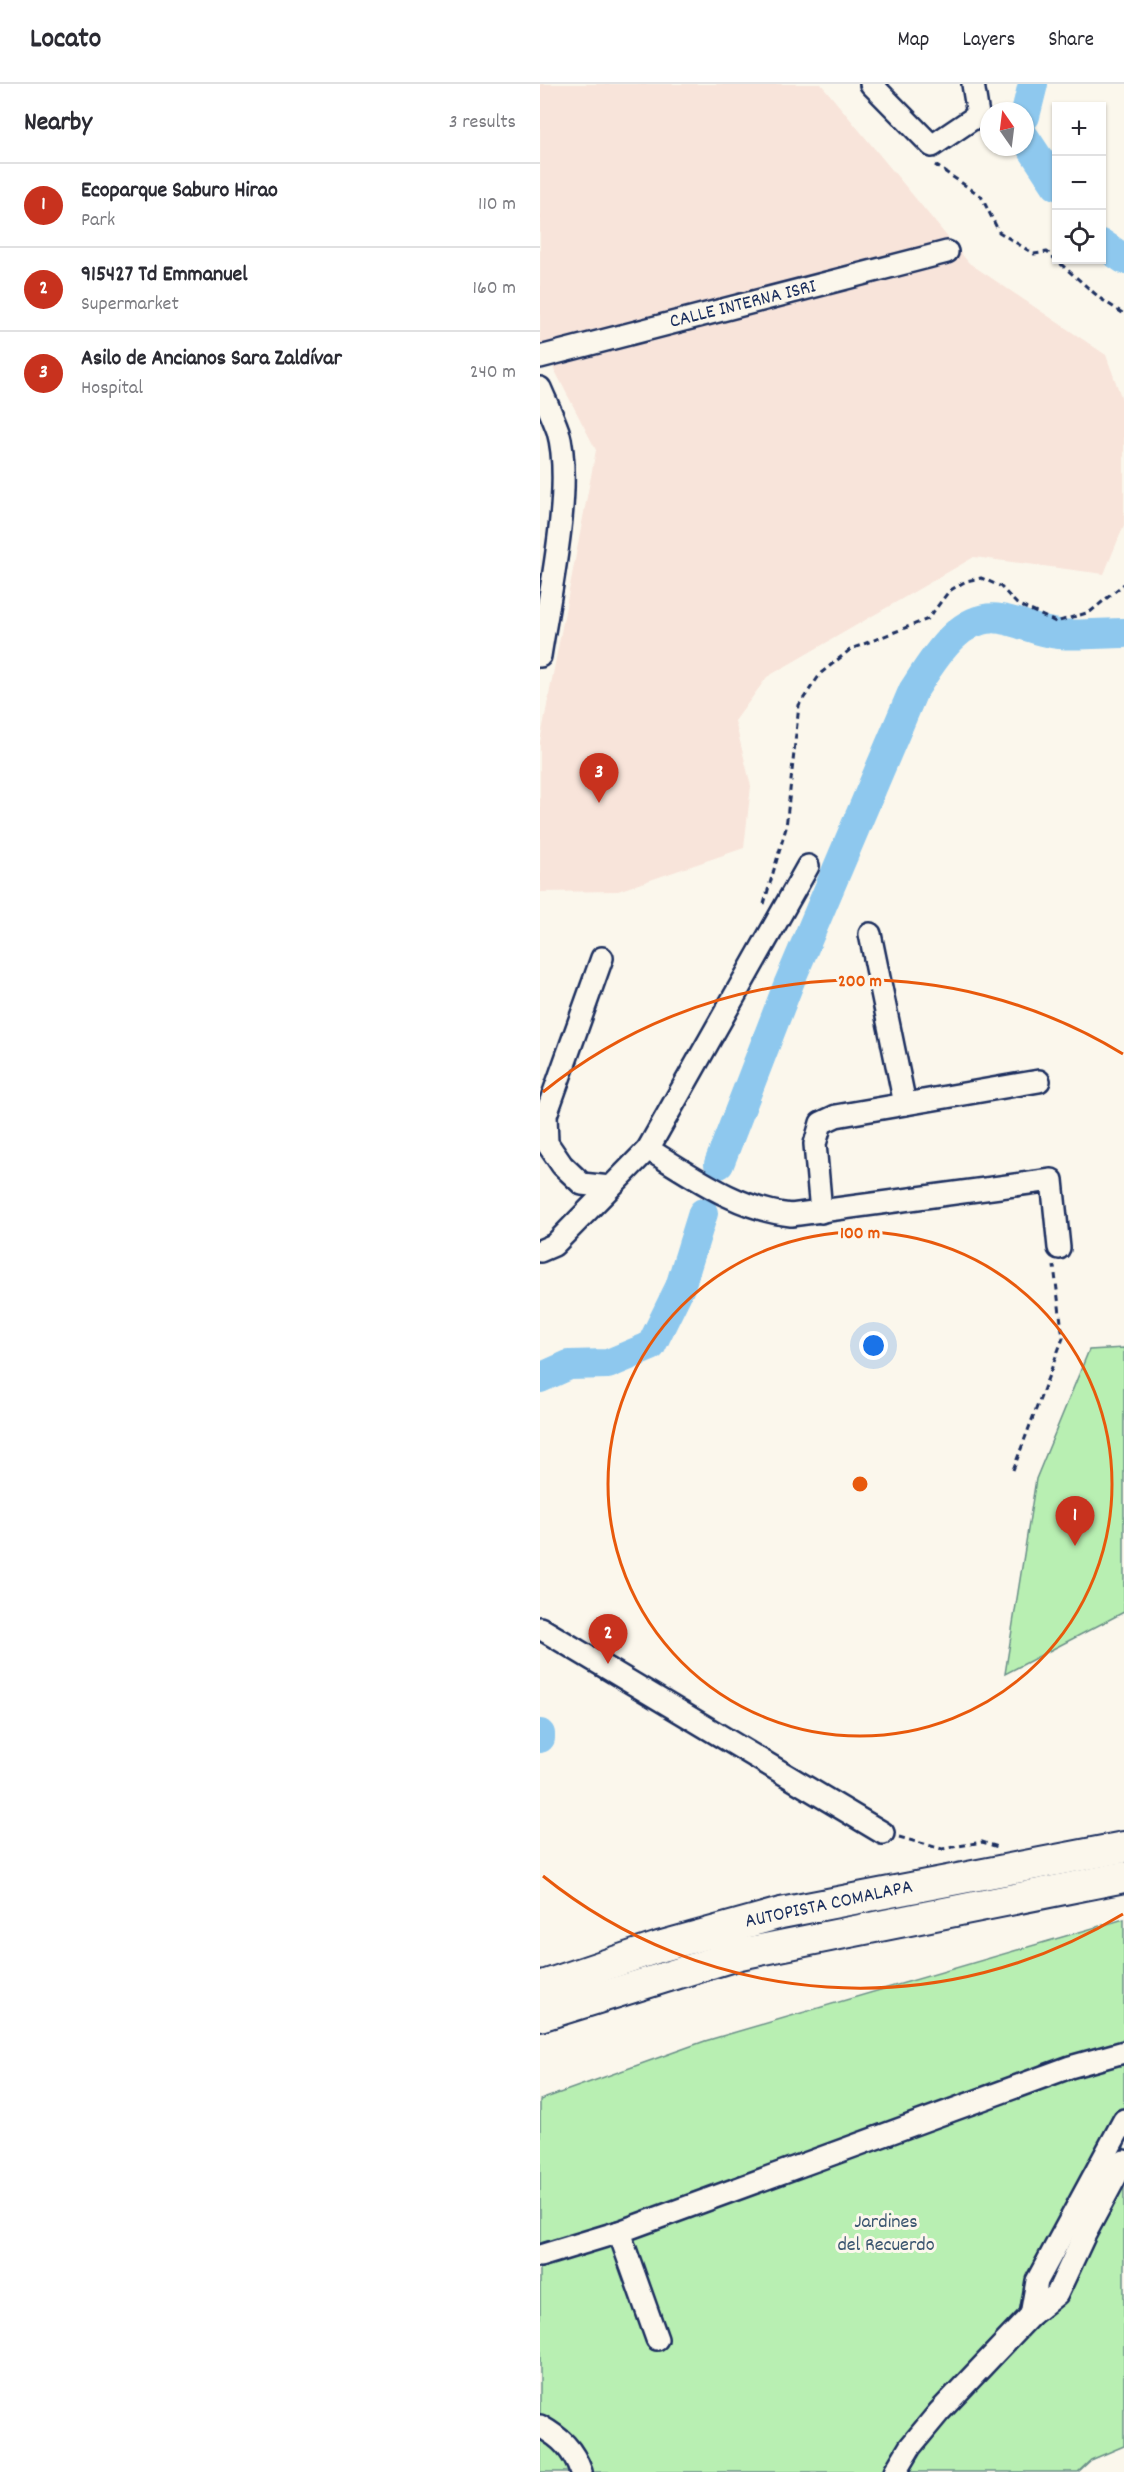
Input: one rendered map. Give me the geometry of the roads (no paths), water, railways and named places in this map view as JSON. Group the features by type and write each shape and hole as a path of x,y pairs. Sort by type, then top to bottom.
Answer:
{"highway":[{"name":"AUTOPISTA COMALAPA","path":"540,1987 659,1947 781,1913 1124,1847"},
{"name":"AUTOPISTA COMALAPA","path":"540,2016 646,1981 749,1952 1124,1876"}],"street":[{"path":"871,84 932,146 978,115 973,84"},
{"name":"CALLE INTERNA ISRI","path":"540,357 947,252"},
{"path":"540,390 558,432 562,460 561,503 545,579 540,656"},
{"path":"540,1251 554,1245 648,1149 808,866"},
{"path":"870,934 905,1104"},
{"path":"602,958 546,1115 548,1143 562,1165 582,1184 610,1187"},
{"path":"822,1212 815,1144 821,1123 837,1116 1039,1081"},
{"path":"648,1149 741,1203 780,1214 822,1212 1052,1180 1059,1248"},
{"path":"540,1628 883,1833"},
{"path":"540,2256 619,2232 1070,2067 1124,2052"},
{"path":"1031,2315 1037,2281 1124,2120"},
{"path":"895,2472 910,2447 939,2412 1031,2315 1057,2294 1084,2236 1124,2161"},
{"path":"619,2232 657,2339"},
{"path":"540,2426 560,2437 574,2454 581,2472"}],"waterway":[{"path":"1028,102 1033,84"},
{"path":"1034,152 1052,179"},
{"path":"1106,247 1124,259"},
{"path":"719,1164 789,983 913,691 938,654 960,631 972,623 986,619 1008,620 1059,634 1124,633"},
{"path":"540,1378 569,1365 608,1364 651,1346 680,1287 703,1213"}],"place":[{"name":"Asilo de Ancianos Sara Zaldívar","path":"599,803"},
{"name":"Ecoparque Saburo Hirao","path":"1075,1546"},
{"name":"915427 Td Emmanuel","path":"608,1664"}],"park label":[{"name":"Jardines del Recuerdo","path":"886,2234"}]}
